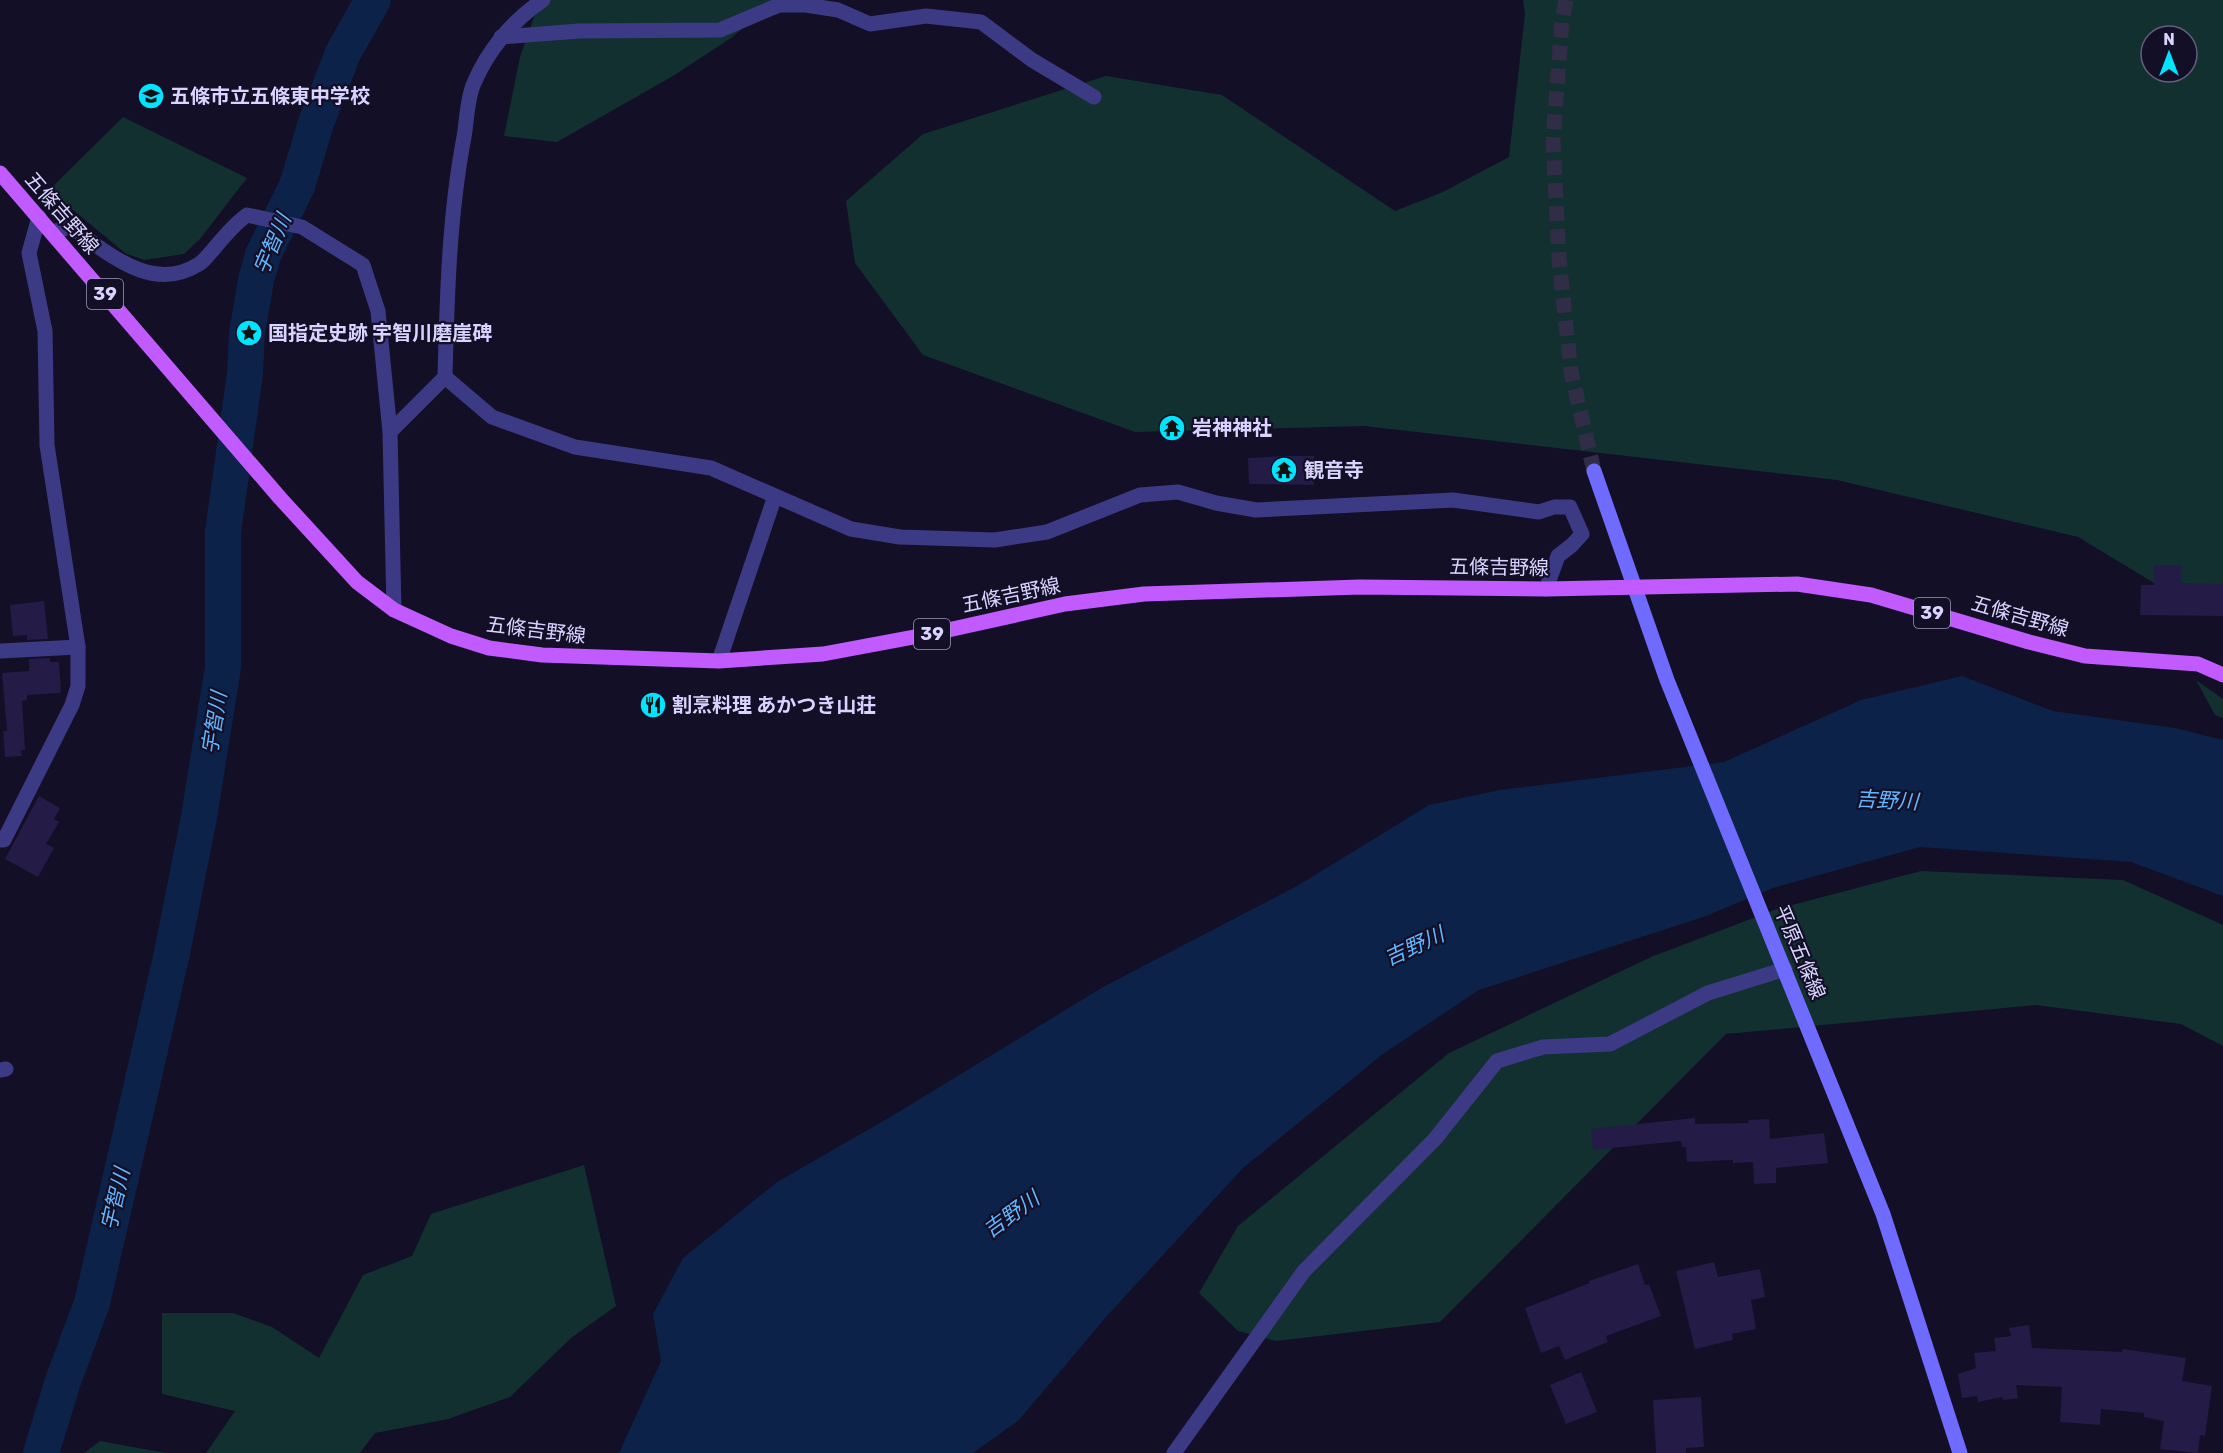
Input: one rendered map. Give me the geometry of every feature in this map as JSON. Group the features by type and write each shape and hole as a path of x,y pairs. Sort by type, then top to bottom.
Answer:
{"main road":[{"name":"五條吉野線","path":"0,173 280,498 357,582 394,610 451,636 489,648 542,655 719,661 823,654 930,634 1065,604 1144,594 1360,586 1546,589 1797,584 1871,595 2028,642 2085,656 2198,664 2223,675"},
{"name":"平原五條線","path":"1594,471 1667,680 1883,1214 1960,1453"}],"street":[{"path":"390,432 445,377 447,296 456,179 473,84 501,37 530,9 543,0"},
{"path":"501,37 579,31 720,30 779,5 806,5 837,10 870,24 927,16 981,22 1032,60 1094,97"},
{"path":"52,232 71,227 121,263 148,274 177,273 200,264 225,238 235,223 247,215 302,227 363,265 378,311 390,432 394,610"},
{"path":"0,840 4,840 72,705 78,686 78,647 47,445 45,331 29,253 39,217"},
{"path":"445,377 492,417 575,447 711,468 851,529 900,537 995,540 1047,532 1140,495 1178,492 1256,510 1453,500 1539,512 1554,507 1570,507 1582,534 1558,556 1546,589"},
{"path":"719,661 775,496"},
{"path":"0,651 78,647"},
{"path":"1174,1453 1304,1271 1435,1139 1497,1061 1543,1047 1610,1044 1708,993 1785,969"}],"green space":[{"path":"540,0 778,0 731,38 673,76 557,142 504,136 520,57"},
{"path":"1523,0 2223,0 2223,595 2174,595 2078,537 1837,480 1364,426 1135,432 923,355 855,263 846,201 923,134 1106,76 1222,95 1395,211 1443,192 1509,157 1525,14"},
{"path":"123,117 247,178 200,239 184,254 144,260 125,253 49,190"},
{"path":"2196,680 2223,699 2223,718 2215,715"},
{"path":"1921,871 2123,880 2223,925 2223,1046 2181,1024 2036,1005 1726,1034 1440,1322 1276,1341 1238,1331 1199,1293 1238,1226 1449,1053 1651,957 1777,909"},
{"path":"584,1165 616,1306 571,1338 510,1397 448,1419 375,1433 360,1453 206,1453 235,1411 162,1394 162,1313 233,1313 272,1327 319,1358 363,1275 412,1256 431,1214"},
{"path":"100,1441 166,1453 84,1453"}],"water":[{"name":"吉野川","path":"1962,676 2053,711 2175,728 2223,740 2223,896 2131,862 1920,847 1773,888 1706,916 1479,990 1383,1054 1243,1168 1106,1317 1019,1420 973,1453 619,1453 661,1361 653,1314 683,1258 777,1182 892,1116 1103,987 1297,886 1429,805 1500,790 1724,762 1861,700"}],"building":[{"path":"1314,456 1314,485 1249,484 1248,458"},
{"path":"2154,565 2181,565 2181,583 2223,584 2223,616 2140,615 2141,585 2154,585"},
{"path":"44,601 48,639 27,640 27,635 13,636 10,605"},
{"path":"50,658 50,662 59,662 61,693 27,695 27,700 22,701 25,750 21,750 22,756 5,757 3,731 7,731 2,673 29,671 29,659"},
{"path":"39,796 60,808 54,819 59,822 46,844 54,848 38,877 5,859"},
{"path":"1695,1118 1695,1124 1749,1123 1748,1120 1769,1119 1770,1139 1824,1133 1828,1163 1776,1168 1776,1183 1754,1184 1753,1162 1733,1163 1733,1160 1687,1162 1686,1147 1682,1147 1681,1141 1593,1150 1591,1129"},
{"path":"1714,1262 1718,1277 1760,1269 1765,1297 1751,1300 1756,1329 1732,1334 1733,1340 1695,1349 1676,1271"},
{"path":"1638,1264 1645,1285 1649,1284 1661,1316 1606,1336 1608,1342 1565,1360 1559,1346 1541,1353 1525,1308 1590,1283 1589,1281"},
{"path":"2029,1325 2032,1348 2122,1352 2123,1349 2186,1358 2182,1381 2212,1386 2205,1436 2200,1435 2198,1453 2160,1449 2164,1421 2144,1417 2144,1413 2101,1409 2100,1425 2060,1422 2062,1387 2016,1385 2018,1398 2003,1400 2002,1397 1978,1402 1977,1396 1962,1398 1958,1374 1976,1368 1974,1353 1996,1351 1994,1338 2011,1336 2009,1328"},
{"path":"1581,1372 1597,1412 1566,1424 1550,1385"},
{"path":"1701,1397 1704,1447 1686,1448 1686,1453 1656,1453 1653,1400"}],"waterway":[{"name":"宇智川","path":"41,1453 63,1381 92,1303 172,953 199,817 223,667 223,532 245,373 247,333 256,280 263,255 297,186 316,123 343,53 373,0"}],"tunnel":[{"path":"1566,0 1562,21 1553,141 1559,259 1571,372 1594,471"}],"place":[{"name":"五條市立五條東中学校","path":"151,96"},
{"name":"国指定史跡 宇智川磨崖碑","path":"249,333"},
{"name":"岩神神社","path":"1172,428"},
{"name":"観音寺","path":"1284,470"},
{"name":"割烹料理 あかつき山荘","path":"653,705"}]}
